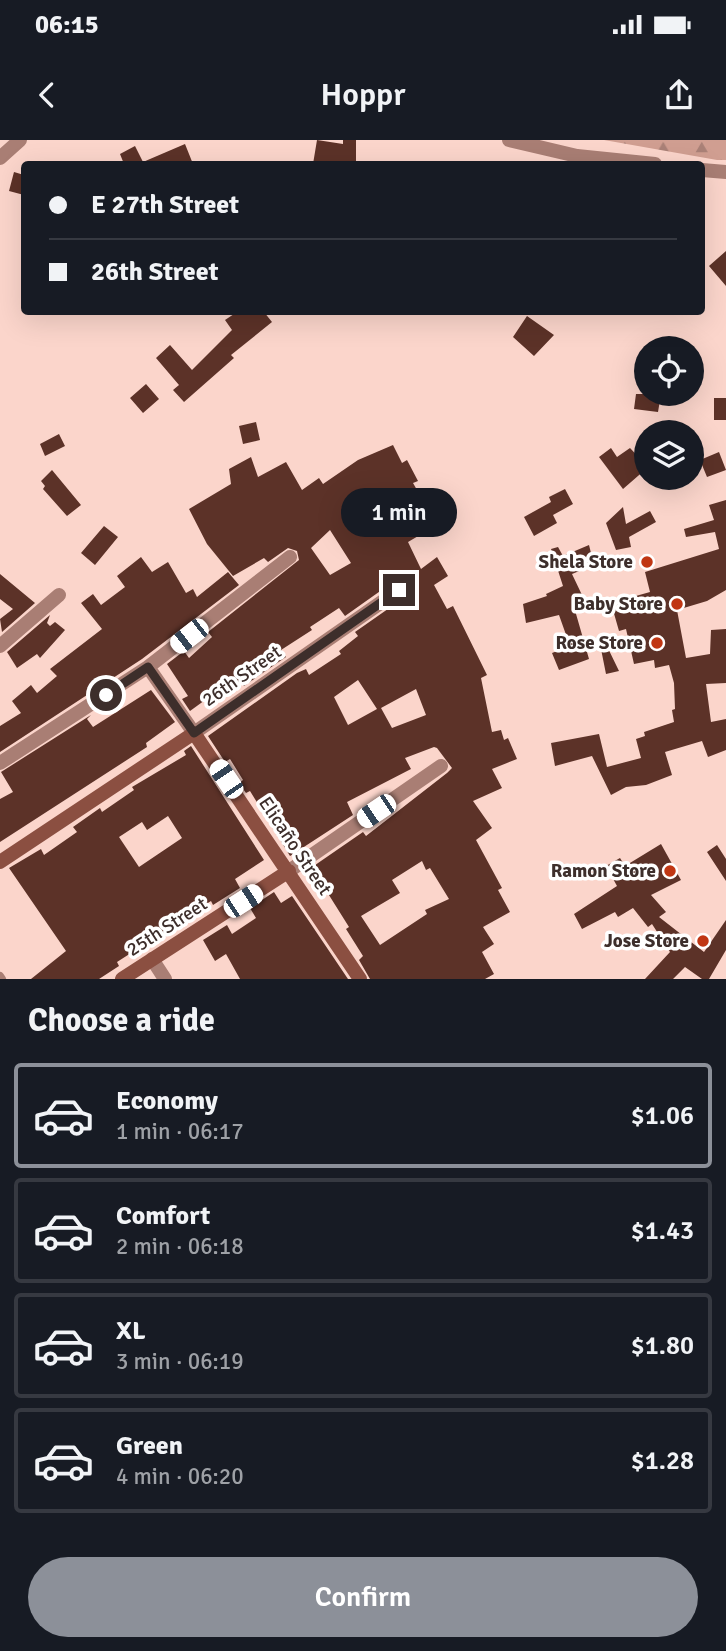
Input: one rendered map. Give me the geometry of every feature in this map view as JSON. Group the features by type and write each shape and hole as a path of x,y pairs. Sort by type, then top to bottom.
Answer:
{"street":[{"path":"0,158 20,140"},
{"path":"509,140 577,156 626,161"},
{"path":"705,170 726,172"},
{"path":"0,763 148,667 290,557"},
{"name":"26th Street","path":"0,862 194,733 399,590"},
{"path":"0,646 59,595"},
{"name":"Elicaño Street","path":"148,667 360,979"},
{"name":"25th Street","path":"122,979 289,871 441,766"},
{"path":"152,959 164,979"}],"green space":[{"path":"604,140 726,140 726,160 717,160"}],"building":[{"path":"317,140 343,144 343,140 356,140 356,161 314,161"},
{"path":"185,144 192,161 145,161"},
{"path":"135,146 142,161 123,161 120,154"},
{"path":"14,172 21,174 21,194 9,191"},
{"path":"726,251 726,286 709,266"},
{"path":"232,315 266,315 272,322 231,355 234,358 184,402 173,390 179,385 156,358 170,345 192,370 232,330 225,320"},
{"path":"527,316 554,335 534,356 513,337"},
{"path":"146,384 159,399 143,413 130,398"},
{"path":"714,398 726,398 726,420 714,420"},
{"path":"634,406 659,406 658,412 634,409"},
{"path":"256,422 260,440 243,444 239,426"},
{"path":"59,434 65,446 45,456 40,444"},
{"path":"393,445 402,463 407,460 418,481 413,483 437,525 408,542 421,569 437,557 448,576 434,585 447,609 453,606 487,675 481,678 492,732 501,730 504,740 508,738 517,759 492,769 502,788 473,801 492,828 476,840 502,888 498,890 510,912 483,927 494,944 482,952 494,974 485,979 370,979 359,960 363,956 346,929 349,927 322,884 315,888 305,872 363,832 366,836 447,773 452,768 437,748 405,758 411,769 347,802 353,815 290,856 250,791 246,793 239,783 243,780 230,759 225,762 208,736 297,673 306,669 309,675 341,654 339,651 358,636 355,632 405,597 409,590 406,584 393,582 345,616 339,608 281,650 286,657 244,686 241,683 217,701 212,695 190,711 182,699 188,696 167,664 184,651 189,658 212,637 208,632 299,560 297,551 288,548 268,562 264,558 233,576 207,544 189,509 231,484 229,469 251,457 258,477 286,462 302,490 319,478 323,484 358,460","holes":["330,530 351,563 330,575 311,548","358,680 377,709 348,725 334,697","416,689 426,715 392,728 381,708","422,861 426,870 430,868 449,899 425,910 427,914 380,945 361,916 400,893 392,880"]},
{"path":"611,448 617,457 630,448 634,452 634,479 623,489 599,457"},
{"path":"719,452 726,470 707,477 704,458"},
{"path":"52,470 81,505 67,516 43,489 45,486 41,481"},
{"path":"565,489 573,504 553,515 557,523 534,536 524,517 551,502 549,497"},
{"path":"726,500 726,590 707,601 677,610 686,658 710,654 711,630 726,629 726,683 706,684 711,722 726,719 726,750 708,757 702,741 665,752 672,775 646,785 626,787 611,795 592,756 555,766 551,743 599,734 607,767 641,758 636,739 645,736 644,732 674,722 674,683 669,665 655,668 654,660 634,664 626,629 619,631 611,603 650,592 645,572 719,549 715,532 686,537 684,529 714,520 709,505"},
{"path":"623,507 626,524 650,511 656,522 629,537 631,547 616,550 606,523"},
{"path":"104,526 118,537 95,565 81,553"},
{"path":"589,545 594,565 572,574 582,595 572,600 589,659 559,670 552,653 570,646 559,615 526,623 523,604 547,596 546,594 563,586 551,549 558,547 563,556"},
{"path":"141,557 152,572 168,562 186,593 193,589 197,597 228,572 239,585 142,659 0,752 0,726 21,713 12,701 31,685 37,693 57,676 50,669 102,629 81,603 93,594 101,605 125,587 117,576"},
{"path":"0,574 35,603 2,632 0,619 13,609 0,599"},
{"path":"50,615 47,623 50,626 55,622 65,630 40,658 37,654 17,668 7,652"},
{"path":"603,638 619,671 606,674 599,639"},
{"path":"151,690 175,722 146,743 147,747 0,842 0,799 13,792 1,772 91,715 87,719 93,727"},
{"path":"191,746 264,860 235,879 240,888 213,905 211,901 167,929 170,933 159,941 156,937 117,962 119,966 99,979 31,979 66,951 9,868 41,849 44,855 77,832 73,827 100,808 102,812 134,790 132,787 186,755 184,751","holes":["168,816 182,838 139,867 119,837 142,822 147,830"]},
{"path":"661,844 681,880 651,895 666,912 659,917 704,952 726,920 726,950 709,979 702,979 685,967 673,979 645,979 670,952 652,924 648,927 633,908 618,917 615,912 582,929 574,914 617,886 606,866 620,858 625,866"},
{"path":"717,845 726,859 726,881 707,852"},
{"path":"274,892 281,903 292,896 348,979 240,979 226,954 215,961 203,940 227,925 232,934 256,918 250,908"}],"place":[{"name":"Shela Store","path":"647,562"},
{"name":"Baby Store","path":"677,604"},
{"name":"Rose Store","path":"657,643"},
{"name":"Ramon Store","path":"670,871"},
{"name":"Jose Store","path":"703,941"}],"route":[{"path":"106,695 148,667 194,733 399,590"}]}
